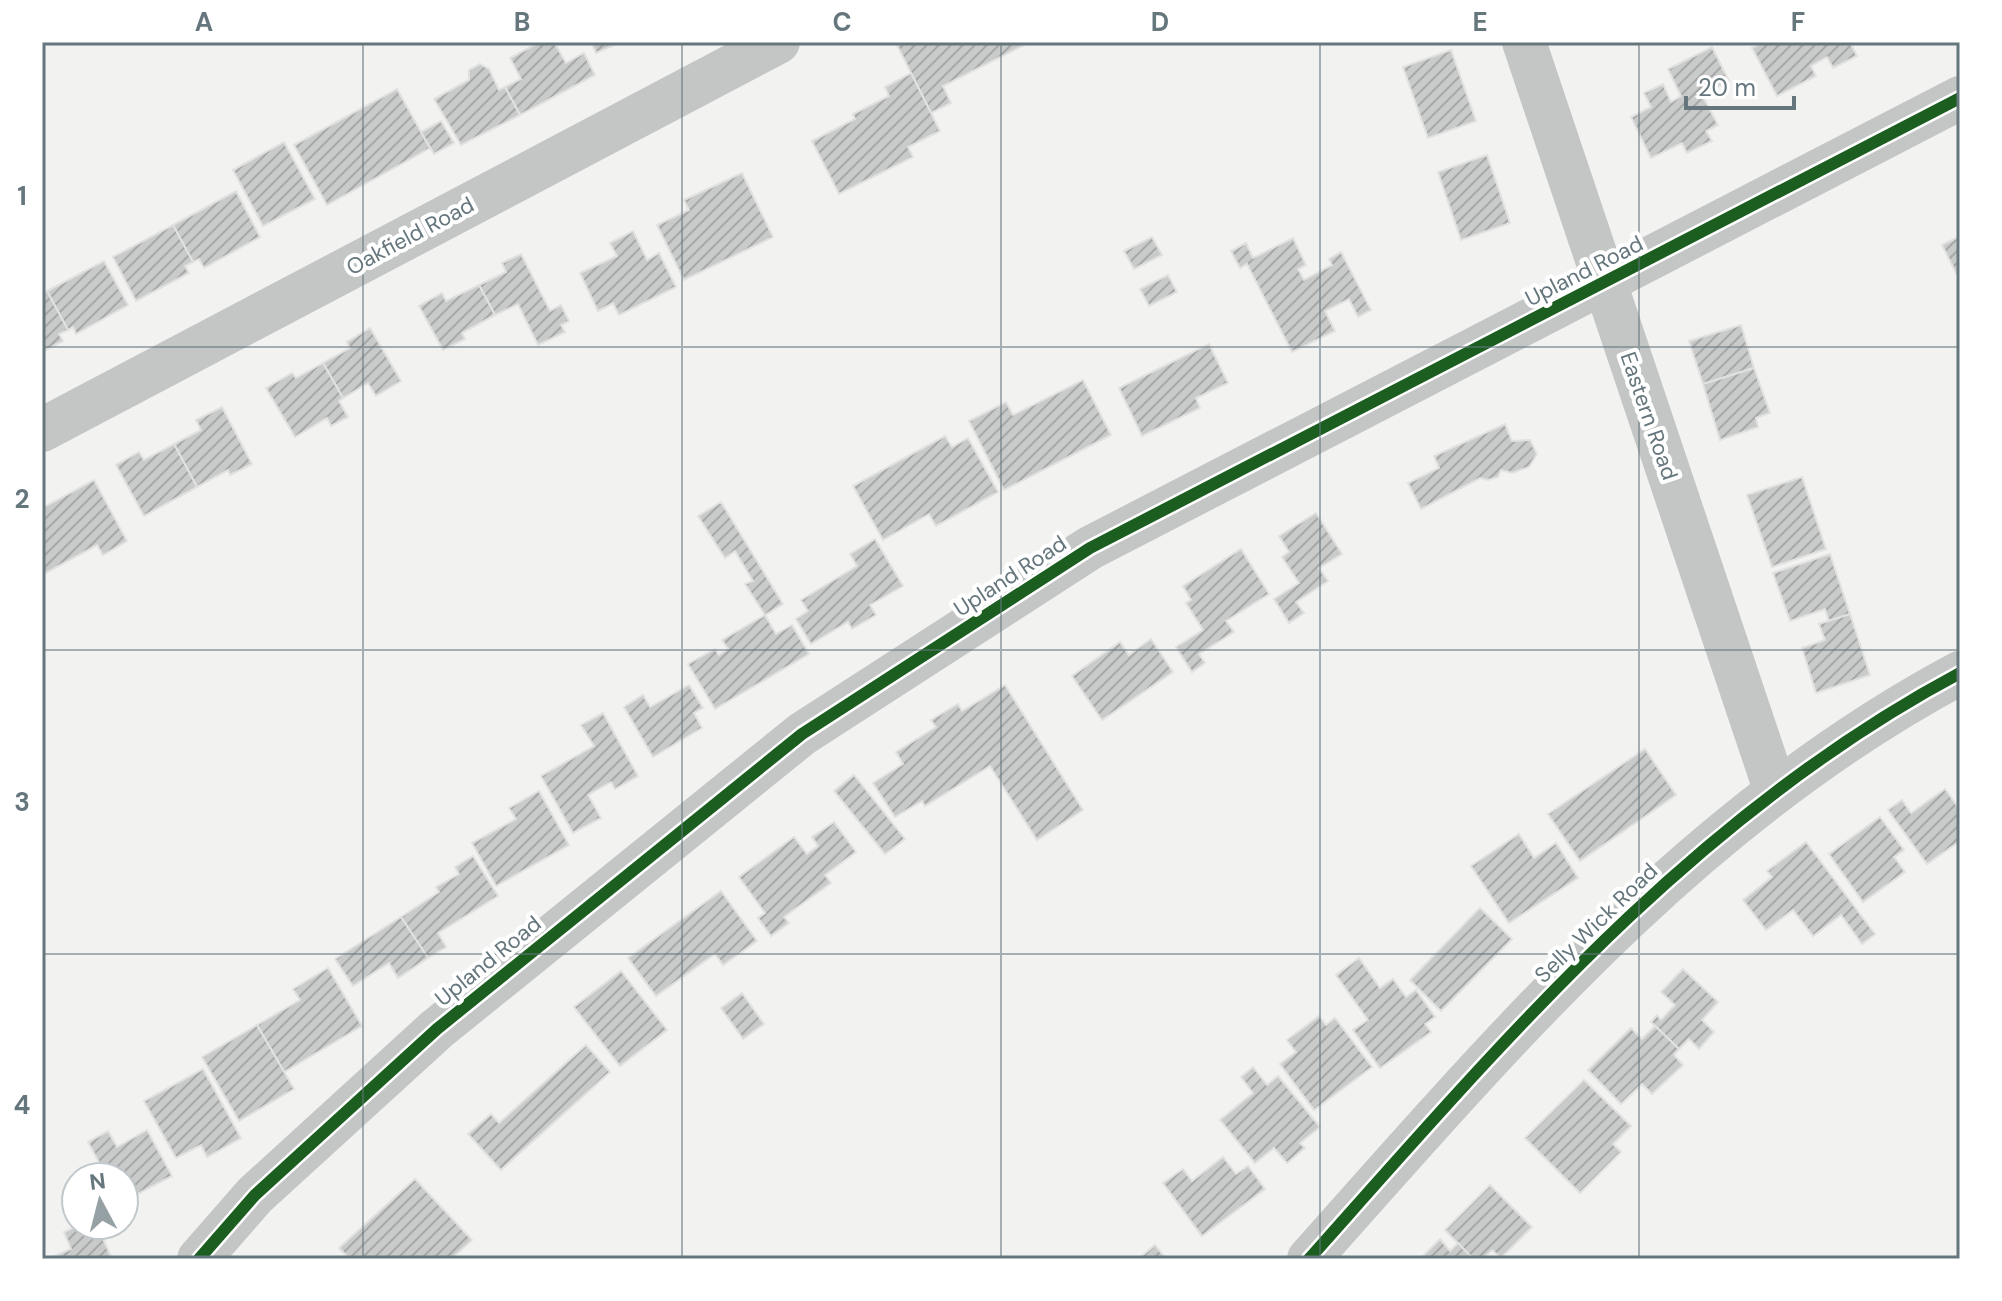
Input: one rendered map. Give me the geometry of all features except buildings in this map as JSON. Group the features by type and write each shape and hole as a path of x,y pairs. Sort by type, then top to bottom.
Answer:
{"street":[{"name":"Oakfield Road","path":"42,430 778,42"},
{"name":"Eastern Road","path":"1524,42 1775,789"},
{"name":"Upland Road","path":"199,1259 255,1195 437,1029 802,734 1090,548 1960,98"},
{"name":"Selly Wick Road","path":"1309,1259 1590,951 1775,789 1854,735 1960,673"}],"cycle path":[{"path":"199,1259 255,1195 437,1029 802,734 1090,548 1960,98"},
{"path":"1309,1259 1531,1014 1689,862 1774,793 1864,730 1960,673"}]}
